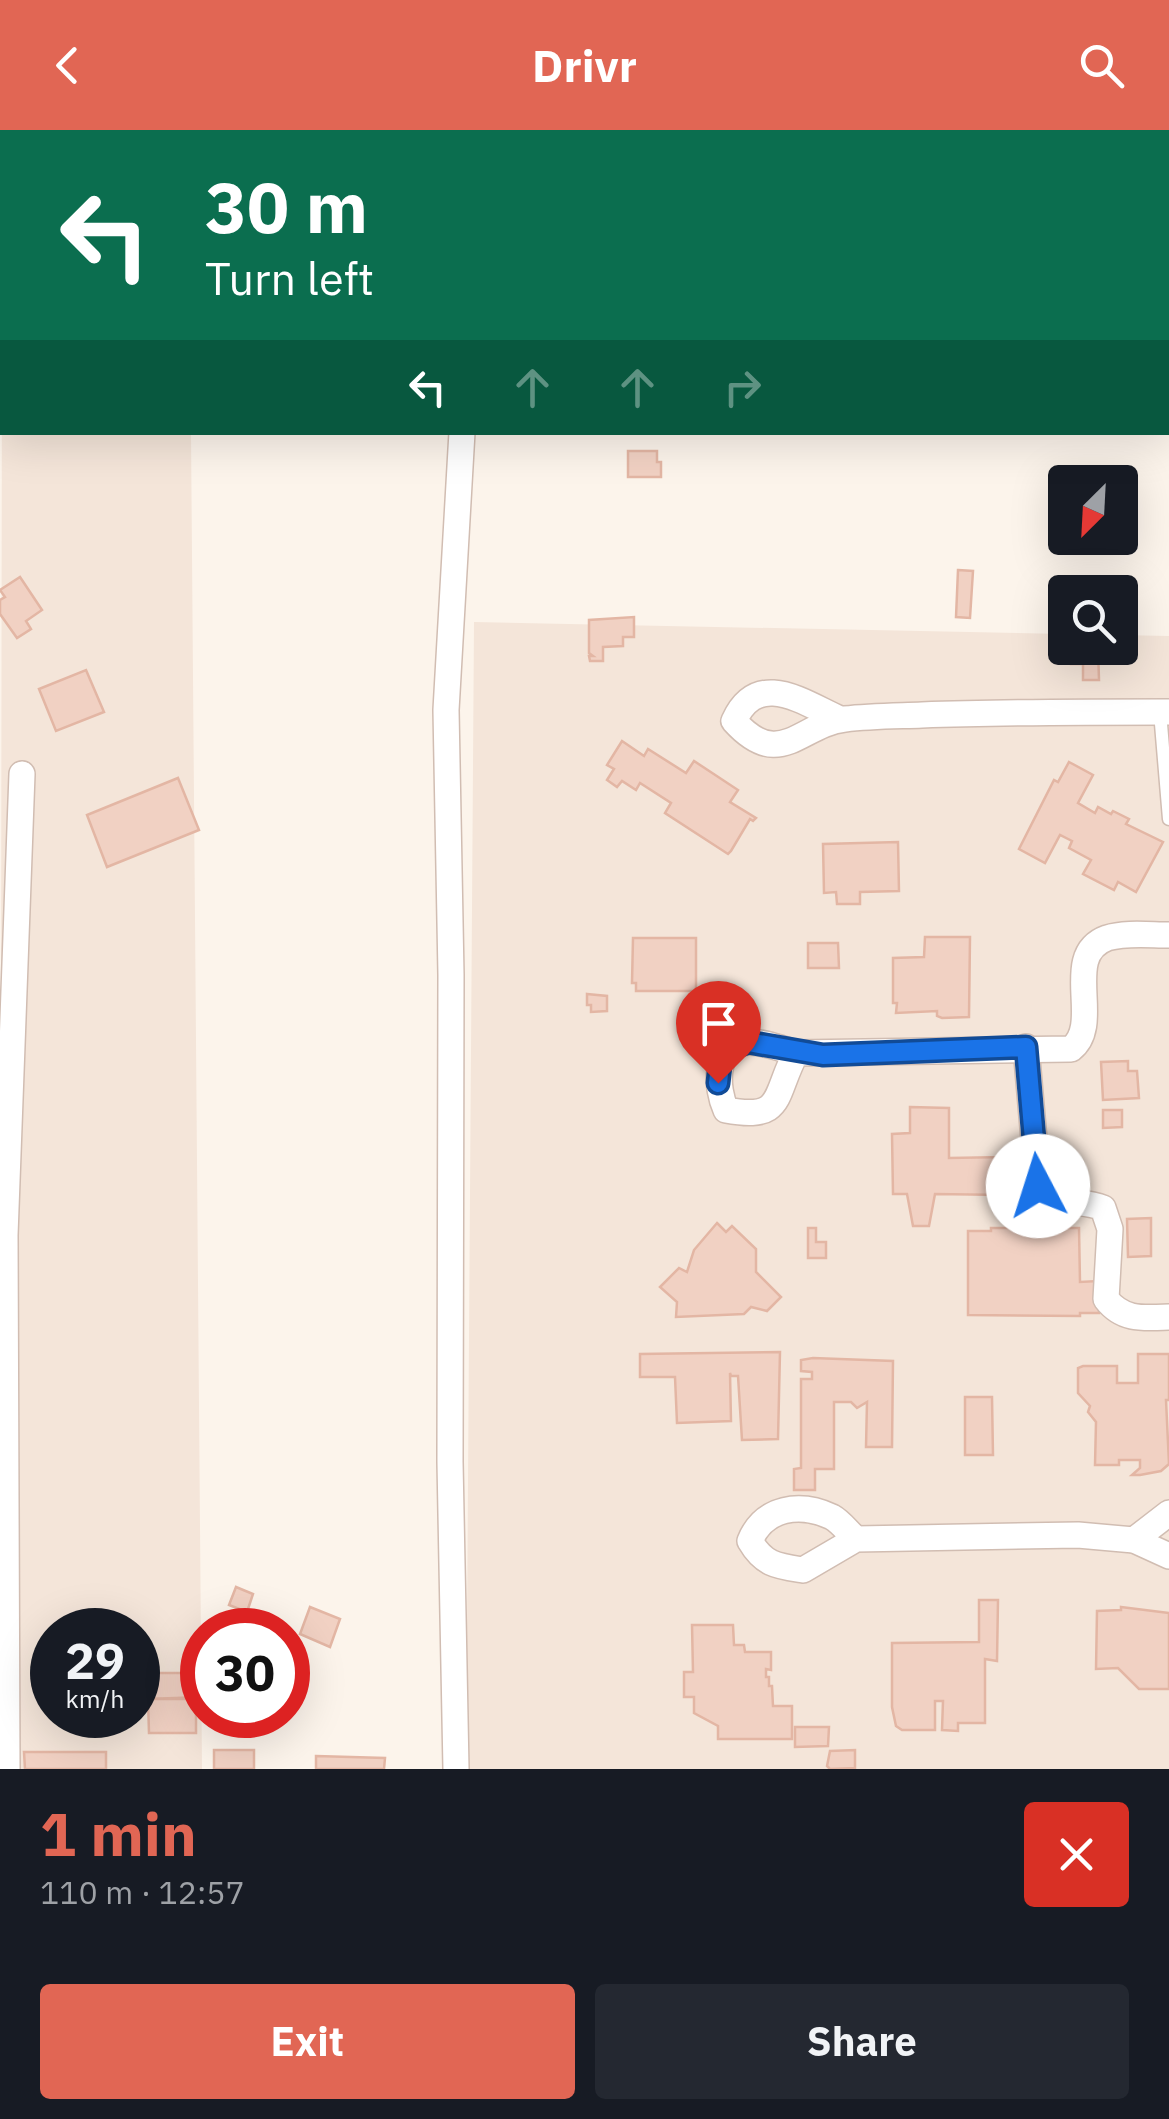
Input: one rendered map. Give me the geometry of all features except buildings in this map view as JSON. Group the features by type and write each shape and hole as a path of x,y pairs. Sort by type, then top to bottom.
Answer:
{"street":[{"path":"456,1769 450,1462 451,975 446,710 462,435"},
{"path":"840,719 990,712 1165,712"},
{"path":"6,1769 4,1235 22,774"},
{"path":"796,1052 823,1055 1026,1047 1071,1049 1079,1042 1087,955 1102,940 1169,935"},
{"path":"1026,1047 1038,1186 1042,1193 1058,1201 1090,1202 1103,1208 1110,1228 1106,1299 1112,1307 1135,1318 1169,1317"},
{"path":"1134,1540 1169,1514"},
{"path":"856,1540 1078,1535 1134,1540 1169,1556"}],"lane":[{"path":"1165,712 1169,819"}],"shaded area":[{"path":"2,435 191,435 201,1608 180,1608 180,1738 202,1738 202,1769 0,1769"},
{"path":"474,622 1048,634 1048,665 1138,665 1138,635 1169,636 1169,1769 466,1769"}],"route":[{"path":"718,1083 720,1065 732,1048 748,1042 823,1055 1026,1047 1038,1186"}]}
